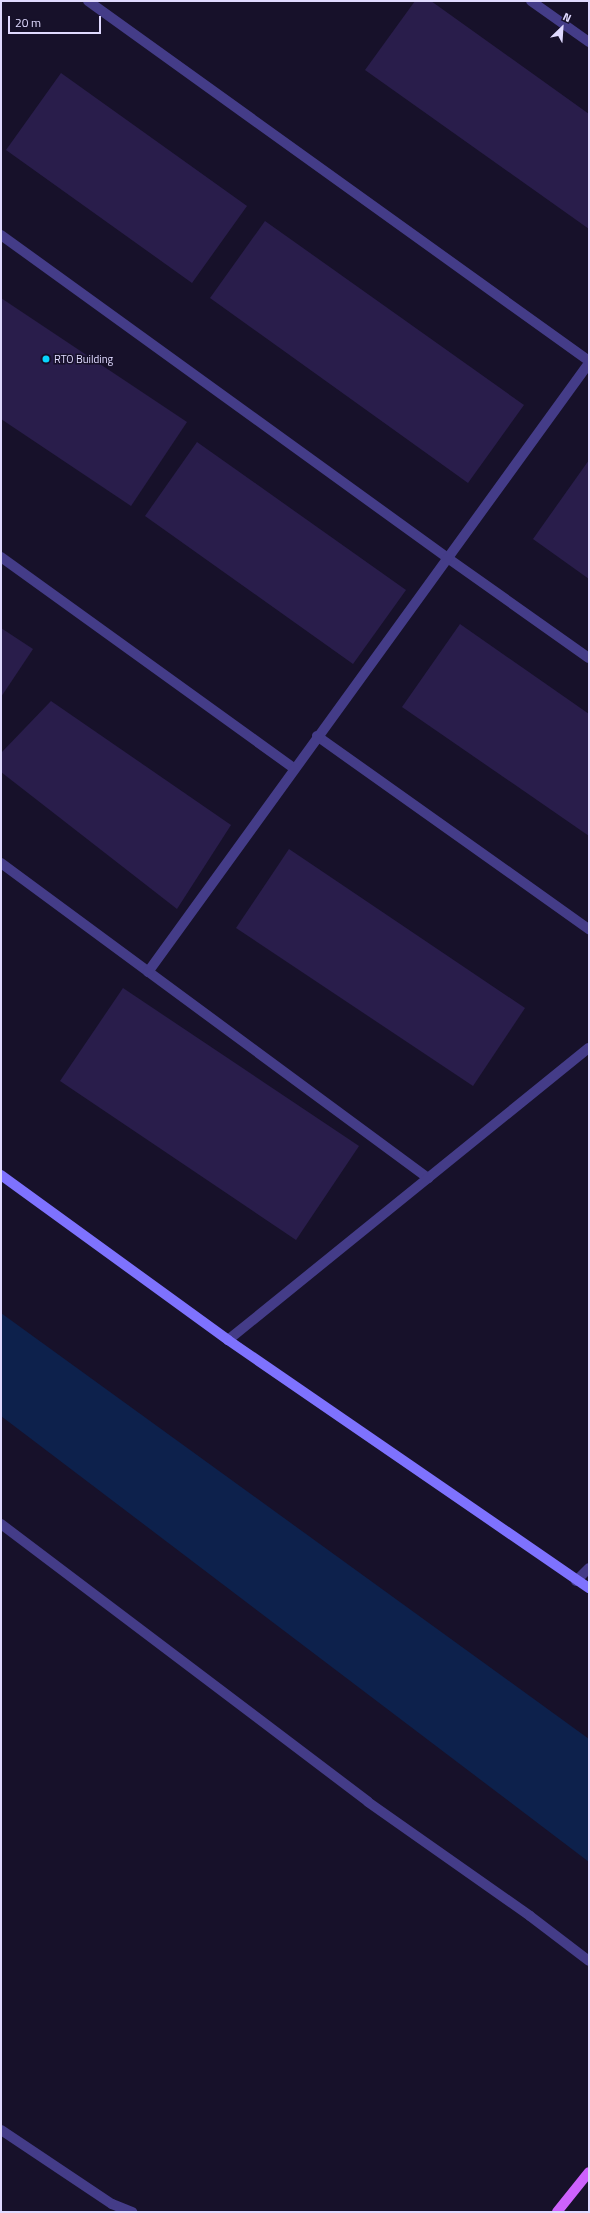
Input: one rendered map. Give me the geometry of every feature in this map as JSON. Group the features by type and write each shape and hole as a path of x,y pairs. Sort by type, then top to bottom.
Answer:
{"main road":[{"path":"557,2212 589,2172"}],"street":[{"path":"88,1 589,362 449,559 317,736 148,972"},
{"path":"531,1 589,42"},
{"path":"1,234 449,559 589,658"},
{"path":"1,557 294,768"},
{"path":"317,736 589,929"},
{"path":"1,863 428,1178"},
{"path":"228,1340 589,1048"},
{"path":"1,1174 228,1340 576,1581 589,1588"},
{"path":"1,1524 368,1802 530,1916 589,1961"},
{"path":"576,1581 589,1568"},
{"path":"1,2130 112,2204 132,2212"}],"water":[{"path":"1,1313 589,1739 589,1862 1,1416"}],"building":[{"path":"415,1 431,1 589,114 589,229 365,70"},
{"path":"61,73 247,206 192,283 6,150"},
{"path":"265,221 524,405 468,483 210,298"},
{"name":"RTO Building","path":"1,298 187,422 131,506 1,419"},
{"path":"197,442 406,590 353,664 145,516"},
{"path":"589,460 589,579 533,539"},
{"path":"460,624 589,714 589,836 402,707"},
{"path":"1,628 33,649 1,697"},
{"path":"51,701 231,825 177,909 1,772 1,753"},
{"path":"289,849 525,1008 473,1086 236,928"},
{"path":"123,988 359,1146 296,1240 60,1081"}],"place":[{"name":"RTO Building","path":"46,359"}]}
